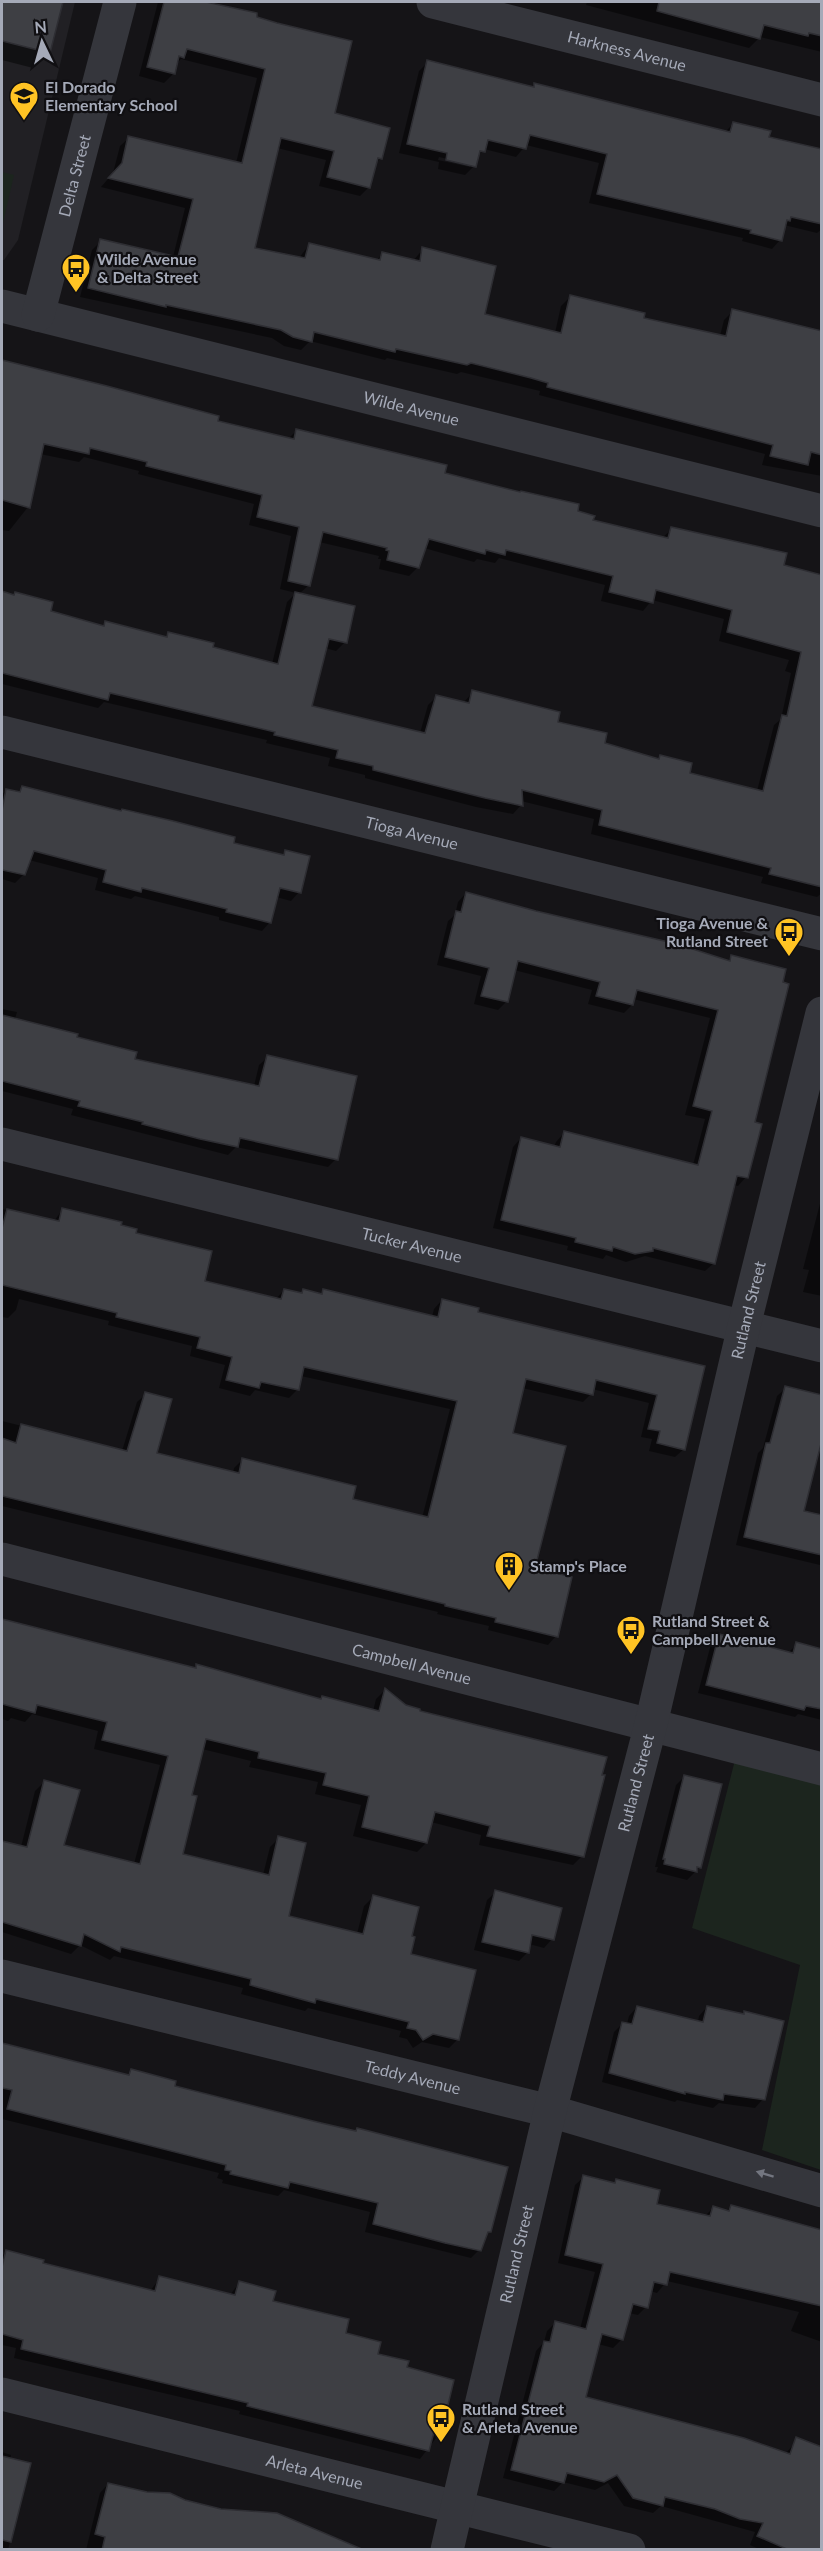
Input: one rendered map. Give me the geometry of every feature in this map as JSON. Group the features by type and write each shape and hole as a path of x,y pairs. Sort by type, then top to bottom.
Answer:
{"street":[{"name":"Delta Street","path":"38,315 120,2"},
{"name":"Harkness Avenue","path":"433,2 522,12 822,100"},
{"name":"Wilde Avenue","path":"2,306 822,511"},
{"name":"Tioga Avenue","path":"2,732 822,934"},
{"name":"Rutland Street","path":"447,2550 550,2110 651,1724 744,1326 822,1013"},
{"name":"Tucker Avenue","path":"2,1144 822,1346"},
{"name":"Campbell Avenue","path":"2,1559 822,1769"},
{"name":"Teddy Avenue","path":"2,1976 550,2110 822,2191"},
{"name":"Arleta Avenue","path":"2,2394 629,2550"}],"shaded area":[{"name":"El Dorado Elementary School","path":"2,2 75,2 18,240 4,260 2,260"},
{"path":"2,172 14,175 2,227"},
{"path":"735,1760 821,1781 821,2170 762,2150 800,1965 692,1928"}],"building":[{"path":"2,2 63,2 50,53 2,41"},
{"path":"164,2 206,2 257,13 257,17 277,23 352,41 335,113 390,128 382,159 378,158 370,188 327,177 334,151 281,138 255,248 305,258 309,243 380,260 382,252 420,261 422,247 496,266 485,314 561,333 570,295 645,313 644,318 726,336 732,309 822,331 822,455 811,452 808,465 770,456 773,445 547,387 548,383 471,363 467,365 396,349 395,352 314,332 312,342 293,337 281,330 166,305 166,307 88,288 100,239 178,257 193,199 108,178 122,163 128,136 242,163 265,69 187,49 184,58 179,56 175,74 147,67"},
{"path":"659,2 822,2 822,36 809,33 808,36 764,25 760,39 657,11"},
{"path":"427,60 534,87 534,83 730,132 733,122 771,131 769,137 822,149 822,224 791,217 790,221 787,220 782,241 750,233 751,230 597,194 607,154 530,135 526,149 488,140 485,152 480,151 476,167 446,160 447,153 407,144"},
{"path":"2,360 219,416 218,421 294,439 296,429 447,465 445,473 579,504 578,511 595,516 593,520 668,538 671,527 787,553 784,565 822,575 822,887 769,874 771,868 599,825 602,810 522,790 523,806 485,798 373,770 373,766 336,758 338,750 274,735 275,732 110,693 108,700 2,673 2,591 53,602 51,611 104,626 105,621 167,637 168,632 214,643 213,647 278,664 295,592 355,606 347,643 329,639 312,706 425,733 436,695 469,703 472,690 560,712 558,722 607,733 605,743 659,759 660,755 692,763 690,773 763,791 782,715 787,716 801,652 727,632 732,610 656,590 653,603 609,592 613,576 506,550 505,555 486,550 485,554 429,539 419,568 387,560 389,551 386,550 387,548 323,532 310,586 288,581 299,527 257,517 262,495 146,466 147,462 90,448 89,454 44,444 30,508 2,500"},
{"path":"22,786 235,837 234,843 284,855 285,850 310,856 301,893 280,888 271,923 226,912 227,909 142,888 141,892 103,882 106,870 34,851 25,875 2,870 2,810 6,789 20,792"},
{"path":"466,892 677,944 730,961 731,955 786,969 783,982 789,984 755,1122 762,1124 748,1178 737,1176 715,1264 653,1248 653,1251 635,1254 613,1247 612,1251 575,1242 576,1238 501,1220 521,1137 560,1147 564,1131 698,1165 712,1111 693,1106 718,1010 637,990 633,1005 596,996 600,982 518,961 508,1002 481,996 489,968 445,957 456,911 461,912"},
{"path":"2,1015 137,1052 135,1059 259,1086 267,1055 357,1076 338,1160 240,1138 238,1147 200,1139 78,1106 80,1101 2,1081"},
{"path":"62,1208 122,1222 121,1225 137,1229 136,1233 212,1251 205,1281 281,1299 284,1289 302,1293 303,1289 322,1294 323,1289 438,1317 442,1299 479,1308 478,1312 705,1366 685,1450 657,1443 660,1431 648,1429 657,1395 596,1380 593,1395 526,1379 513,1433 566,1446 535,1568 572,1577 558,1637 495,1622 496,1618 445,1606 445,1604 2,1496 2,1438 16,1443 21,1424 127,1451 145,1392 172,1399 157,1453 239,1473 242,1458 356,1486 353,1499 428,1517 457,1401 304,1367 299,1390 261,1382 259,1388 226,1380 232,1357 197,1348 200,1337 116,1317 117,1313 2,1285 2,1228 7,1209 59,1221"},
{"path":"785,1386 822,1395 822,1440 804,1511 822,1515 822,1555 744,1537 766,1443 770,1443"},
{"path":"2,1619 196,1668 196,1664 321,1699 322,1696 379,1711 385,1688 406,1705 420,1709 420,1711 607,1757 602,1775 605,1775 584,1857 487,1836 490,1826 435,1812 427,1843 362,1827 369,1796 323,1785 326,1773 258,1758 259,1752 206,1739 192,1795 197,1796 183,1854 269,1875 278,1836 306,1843 289,1916 363,1934 373,1895 419,1907 412,1936 415,1937 411,1954 476,1970 459,2040 433,2034 423,2040 416,2030 407,2028 409,2022 316,1999 315,2003 250,1985 251,1979 121,1947 120,1952 84,1934 81,1946 2,1922 2,1841 27,1847 44,1780 80,1790 64,1845 140,1864 168,1756 102,1740 107,1722 37,1705 35,1713 2,1704"},
{"path":"719,1634 793,1653 796,1642 822,1649 822,1709 806,1706 804,1710 706,1685"},
{"path":"684,1775 722,1784 701,1868 697,1867 697,1872 664,1864 665,1859 663,1859"},
{"path":"495,1890 562,1908 554,1940 532,1935 529,1953 482,1942"},
{"path":"637,2006 703,2022 707,2006 744,2014 744,2011 784,2021 765,2100 724,2094 723,2100 685,2092 685,2094 609,2073 622,2022 632,2024"},
{"path":"2,2043 129,2075 131,2069 176,2081 175,2086 356,2131 357,2128 508,2167 491,2232 488,2232 481,2251 445,2243 373,2224 378,2203 290,2182 288,2188 230,2174 231,2171 225,2170 226,2165 7,2109 12,2090 2,2088"},
{"path":"583,2175 615,2183 616,2179 660,2190 657,2204 710,2216 713,2206 729,2211 731,2205 822,2230 822,2306 670,2272 667,2285 654,2282 648,2308 633,2304 623,2340 602,2334 586,2397 744,2438 790,2454 796,2437 822,2447 822,2550 789,2550 757,2536 763,2523 740,2519 715,2509 665,2497 663,2506 633,2498 617,2475 604,2482 567,2473 564,2483 511,2470 544,2341 550,2342 555,2321 586,2329 603,2264 565,2255"},
{"path":"6,2250 44,2260 43,2263 155,2291 159,2276 235,2295 239,2281 276,2291 273,2301 349,2319 346,2333 381,2342 378,2354 409,2361 407,2367 454,2380 441,2434 434,2432 429,2451 247,2406 248,2403 21,2349 23,2340 2,2334 2,2267"},
{"path":"2,2456 31,2463 11,2542 2,2540"},
{"path":"108,2483 147,2492 170,2493 185,2500 221,2509 277,2513 364,2550 102,2550 105,2537 95,2534"}],"place":[{"name":"El Dorado Elementary School","path":"24,122"},
{"name":"Wilde Avenue & Delta Street","path":"76,294"},
{"name":"Tioga Avenue & Rutland Street","path":"789,958"},
{"name":"Stamp's Place","path":"509,1592"},
{"name":"Rutland Street & Campbell Avenue","path":"631,1656"},
{"name":"Rutland Street & Arleta Avenue","path":"441,2444"}]}
